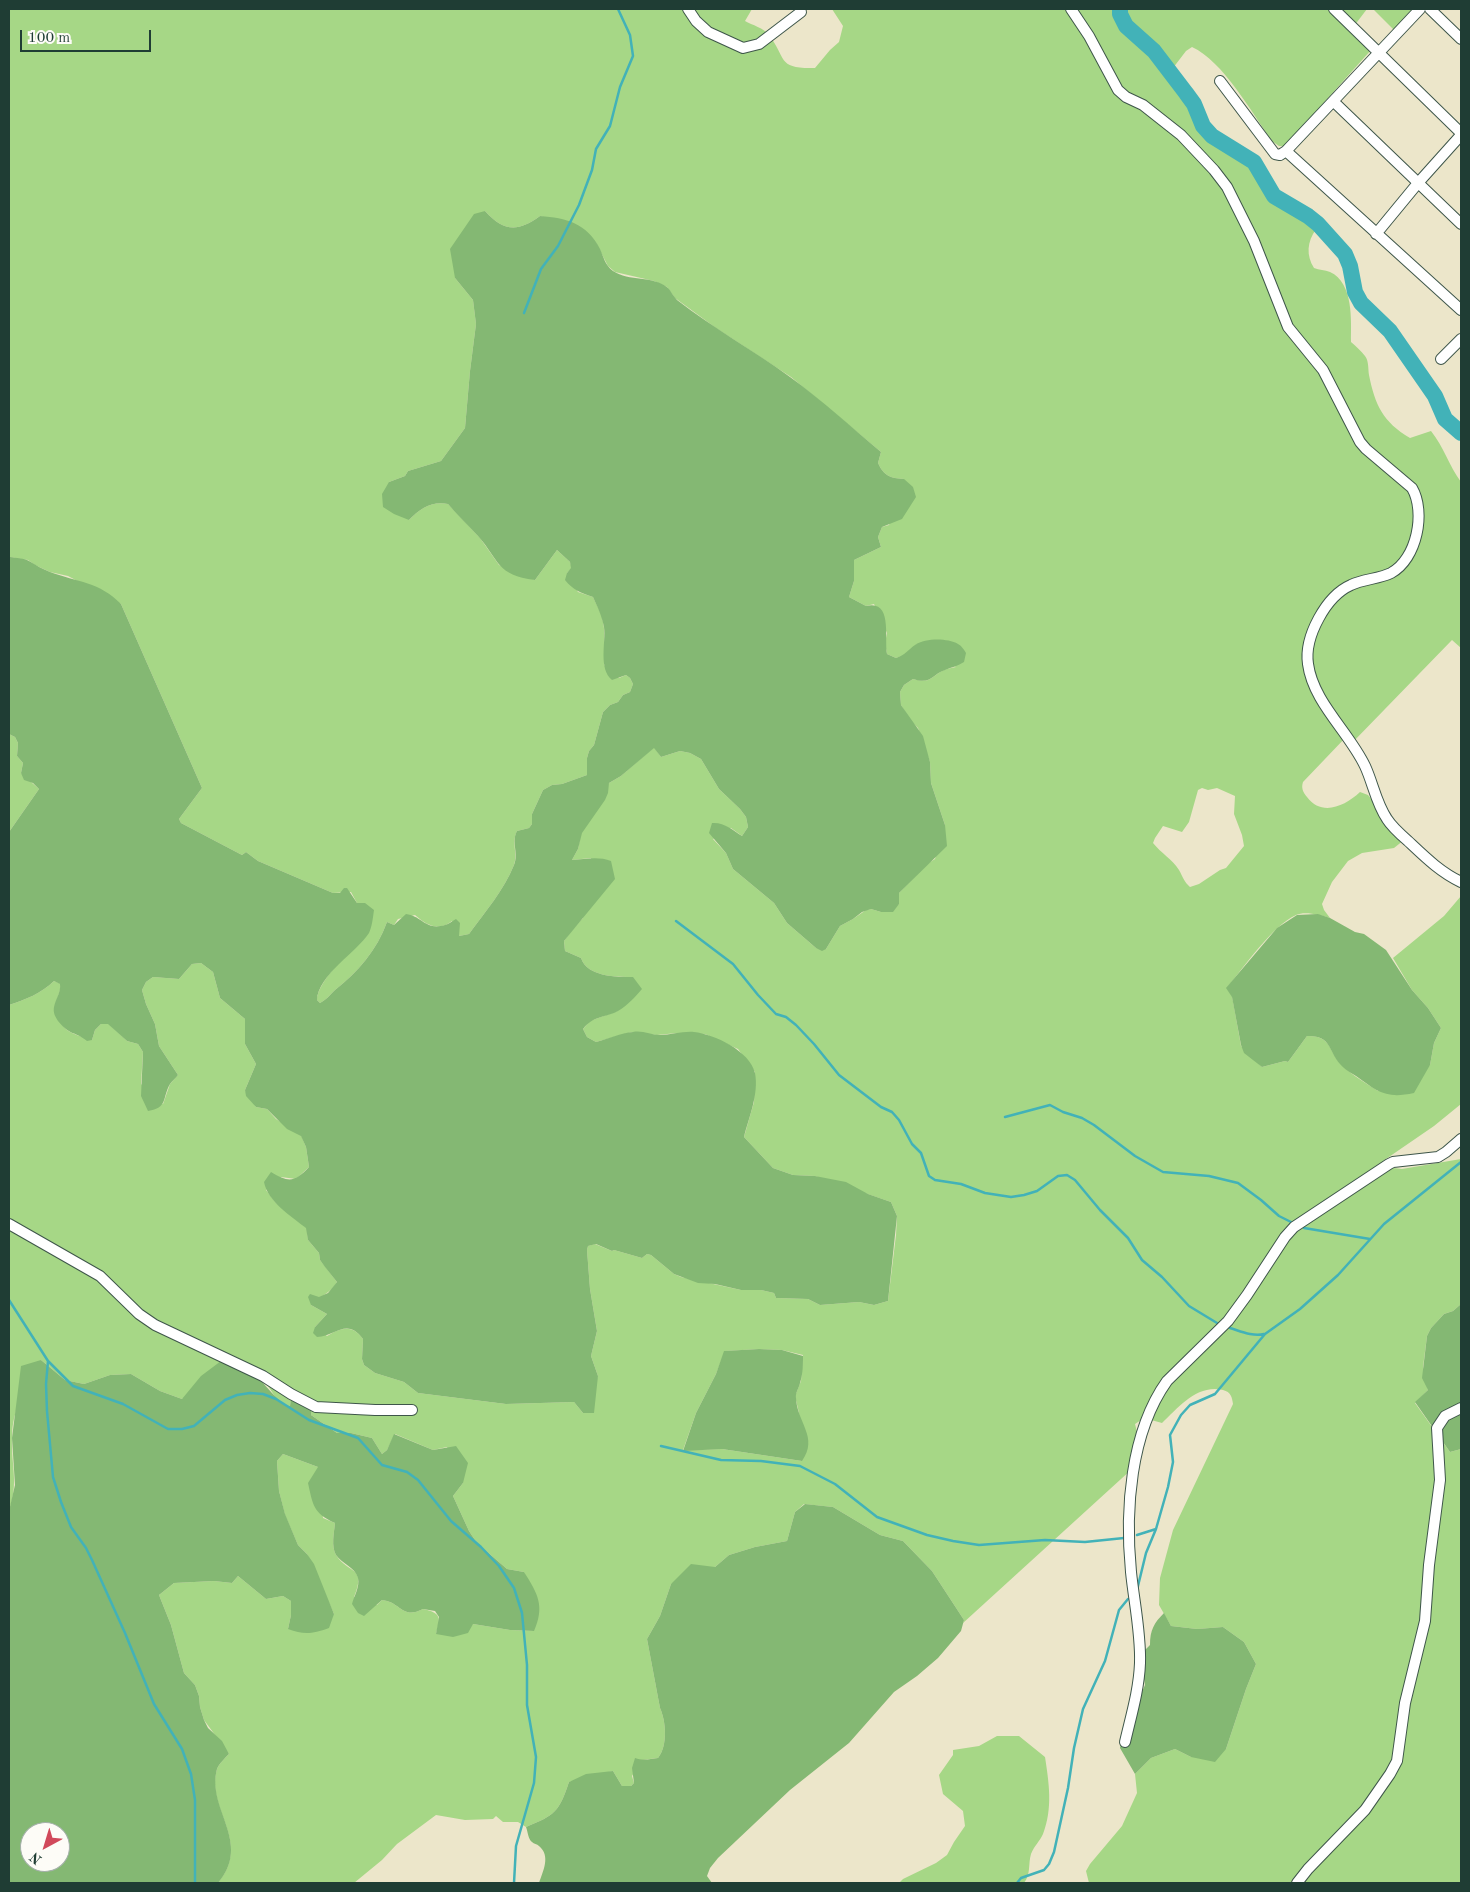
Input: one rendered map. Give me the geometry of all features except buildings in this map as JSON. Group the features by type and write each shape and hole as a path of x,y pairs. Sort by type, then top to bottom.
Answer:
{"street":[{"path":"688,9 696,22 708,32 743,48 760,44 801,12"},
{"path":"1071,9 1089,36 1118,90 1126,97 1143,105 1181,135 1214,170 1227,187 1254,241 1288,327 1323,370 1360,442 1412,488 1415,493 1418,510 1416,536 1405,561 1390,574 1353,584 1342,589 1332,598 1324,608 1312,635 1308,662 1314,686 1352,742 1387,819 1440,871 1461,882"},
{"path":"1334,9 1461,134 1376,234"},
{"path":"1220,81 1274,153 1280,155 1334,102 1420,9"},
{"path":"1430,9 1461,38"},
{"path":"1334,102 1461,224"},
{"path":"1286,151 1461,310"},
{"path":"1441,359 1461,339"},
{"path":"1125,1742 1140,1664 1128,1524 1130,1494 1138,1448 1161,1389 1228,1321 1285,1237 1294,1227 1389,1164 1438,1157 1461,1139"},
{"path":"9,1224 100,1276 139,1314 155,1325 263,1376 306,1403 316,1407 344,1409 412,1410"},
{"path":"1297,1883 1365,1810 1386,1782 1397,1761 1405,1703 1425,1621 1429,1564 1440,1480 1437,1428 1445,1416 1461,1408"}],"green space":[{"path":"9,9 752,9 745,21 767,33 775,43 784,61 794,67 815,68 839,42 843,26 832,9 1367,9 1351,30 1371,50 1285,146 1279,146 1272,141 1226,76 1204,54 1192,47 1186,51 1173,68 1177,72 1173,77 1198,119 1226,153 1253,170 1278,201 1316,229 1309,244 1311,263 1314,268 1330,272 1338,277 1347,293 1351,314 1351,342 1366,358 1371,386 1377,404 1393,426 1410,438 1431,431 1461,482 1461,648 1452,640 1351,744 1346,737 1302,784 1304,793 1313,803 1326,808 1348,802 1360,792 1368,795 1404,840 1394,848 1362,853 1348,861 1332,882 1322,904 1330,918 1304,913 1287,920 1268,937 1227,988 1232,996 1241,1046 1262,1067 1285,1061 1288,1062 1307,1036 1315,1036 1326,1042 1338,1061 1347,1070 1378,1091 1430,1065 1434,1043 1441,1028 1428,1008 1412,990 1393,958 1444,916 1461,896 1461,1104 1434,1126 1383,1161 1386,1167 1402,1169 1461,1159 1461,1304 1453,1311 1444,1314 1431,1328 1427,1336 1423,1367 1428,1390 1415,1403 1450,1452 1461,1449 1461,1883 1089,1883 1086,1871 1122,1826 1137,1793 1135,1774 1151,1758 1175,1749 1191,1757 1226,1749 1256,1664 1244,1642 1223,1627 1197,1629 1171,1626 1159,1605 1160,1578 1173,1530 1233,1404 1232,1397 1228,1392 1214,1389 1205,1390 1189,1398 1162,1423 1144,1418 1135,1424 1138,1436 1132,1469 963,1623 964,1620 932,1571 903,1541 880,1535 833,1507 804,1504 795,1512 787,1541 755,1547 729,1555 715,1567 671,1584 660,1616 647,1639 664,1720 665,1740 658,1758 642,1760 632,1776 634,1783 631,1786 622,1786 613,1771 569,1782 562,1800 555,1811 544,1819 526,1827 518,1822 503,1822 496,1816 493,1819 465,1820 436,1815 397,1844 382,1860 354,1883 218,1883 228,1868 231,1853 230,1839 217,1798 215,1784 217,1769 229,1754 204,1720 199,1696 195,1685 184,1673 171,1625 159,1595 174,1583 214,1581 232,1583 238,1576 266,1599 283,1596 291,1601 288,1629 334,1614 307,1554 298,1545 285,1515 279,1491 277,1461 283,1454 318,1467 323,1518 335,1523 333,1539 336,1555 357,1575 358,1580 354,1597 377,1605 382,1600 388,1601 410,1613 423,1609 433,1612 439,1620 436,1634 473,1624 510,1630 534,1631 524,1572 507,1569 477,1543 469,1531 453,1496 463,1483 447,1447 433,1450 395,1434 387,1450 382,1454 372,1438 351,1433 337,1433 311,1415 312,1408 291,1400 290,1407 282,1404 267,1385 246,1366 182,1399 160,1391 131,1374 110,1375 84,1384 65,1380 41,1360 21,1397 15,1416 12,1438 14,1491 9,1511 9,1005 33,996 54,981 61,984 54,1009 64,1027 72,1033 92,1040 95,1030 101,1024 109,1024 127,1041 138,1044 143,1052 141,1084 163,1104 170,1084 178,1075 159,1046 155,1024 142,990 146,982 153,977 179,979 192,964 201,963 213,972 220,998 245,1019 245,1044 256,1064 245,1090 256,1107 267,1109 276,1119 301,1135 306,1147 309,1167 296,1179 281,1177 266,1190 276,1203 307,1228 308,1240 319,1253 320,1260 337,1282 332,1289 311,1305 327,1314 315,1327 327,1336 342,1329 355,1331 363,1339 362,1359 364,1365 375,1373 404,1382 418,1393 506,1404 574,1402 583,1413 598,1376 591,1356 597,1331 590,1289 588,1246 595,1244 612,1251 642,1258 647,1254 651,1255 674,1274 681,1277 741,1290 761,1290 774,1293 776,1298 808,1299 820,1305 859,1302 874,1305 888,1301 897,1216 891,1202 815,1176 793,1175 773,1168 744,1137 754,1102 755,1072 738,1049 705,1034 677,1033 657,1035 632,1032 596,1042 587,1037 583,1029 590,1021 617,1011 633,977 603,975 589,969 581,958 565,951 564,941 583,918 591,858 572,860 578,849 581,833 609,783 621,776 654,747 661,757 680,751 690,753 701,759 719,789 746,817 748,827 742,836 731,828 713,839 726,853 733,869 774,903 787,923 816,948 826,949 840,926 866,910 871,909 881,912 899,904 899,893 927,864 935,859 945,825 931,783 930,762 918,728 910,720 901,705 900,692 904,685 913,679 928,680 942,671 956,667 917,644 905,655 896,658 887,654 885,643 887,633 874,604 866,606 849,597 854,581 854,560 881,547 878,537 882,527 889,525 904,479 885,474 878,463 881,452 791,377 716,328 675,298 667,287 654,281 615,272 608,266 596,243 583,229 540,216 518,227 505,226 485,211 455,278 473,300 476,324 465,428 441,461 408,471 405,476 389,482 409,520 426,507 442,503 448,504 480,538 499,565 535,580 557,550 570,562 572,568 567,573 578,592 593,597 602,616 604,628 604,665 619,678 626,675 633,684 630,692 623,695 618,702 610,705 603,712 594,745 589,751 587,758 587,775 562,784 552,785 543,790 532,814 532,824 529,828 517,831 515,835 515,861 510,874 494,901 469,934 459,936 452,921 437,927 424,922 415,915 398,919 394,925 387,922 378,942 366,960 320,1003 317,1000 321,986 338,964 355,948 357,903 351,892 333,893 258,861 246,852 242,855 181,823 179,819 202,788 121,604 68,576 50,572 28,560 9,557","holes":["1202,788 1208,790 1217,788 1235,796 1234,814 1244,846 1226,868 1199,884 1190,887 1176,866 1153,843 1163,826 1182,832 1189,822 1198,790","782,1350 803,1355 801,1381 795,1396 799,1413 802,1461 722,1449 683,1450 696,1413 716,1374 725,1351"]},
{"path":"1373,9 1418,9 1396,32"},
{"path":"485,211 505,226 518,227 525,225 540,216 567,220 582,228 595,240 610,269 626,276 655,281 668,288 677,300 802,386 881,452 878,463 885,474 904,479 913,487 916,497 902,519 882,527 878,537 881,547 854,560 854,581 849,597 866,606 875,605 884,614 887,654 896,658 915,645 925,641 936,640 958,644 966,653 964,662 924,681 913,679 904,685 900,692 901,705 923,736 930,762 931,783 945,825 947,846 899,893 899,904 893,912 881,912 871,909 862,912 840,926 826,949 822,951 787,923 774,903 733,869 726,853 709,833 712,823 716,823 728,827 742,836 748,827 746,817 719,789 701,759 690,753 680,751 661,757 654,748 621,776 609,783 605,800 582,833 578,849 572,860 597,858 611,861 615,879 564,941 565,951 581,958 589,969 603,975 633,977 642,989 628,1004 618,1011 595,1019 587,1024 583,1029 587,1037 596,1042 636,1032 660,1035 694,1032 711,1036 730,1045 746,1058 752,1065 755,1073 755,1097 744,1137 773,1168 793,1175 815,1176 846,1182 868,1194 891,1202 897,1216 888,1301 874,1305 859,1302 820,1305 808,1299 776,1298 774,1293 761,1290 741,1290 715,1284 698,1283 674,1274 651,1255 647,1254 642,1258 612,1251 596,1244 588,1246 590,1289 597,1331 591,1356 598,1376 594,1413 583,1413 574,1402 506,1404 418,1393 404,1382 375,1373 364,1365 362,1359 363,1339 352,1329 341,1329 317,1337 313,1333 315,1327 327,1314 311,1305 308,1297 310,1294 319,1297 328,1293 337,1282 320,1260 319,1253 308,1240 306,1228 275,1202 266,1189 264,1182 271,1172 287,1179 300,1176 309,1167 306,1147 301,1136 287,1129 267,1109 256,1107 246,1096 245,1090 256,1064 245,1044 245,1019 220,998 213,972 201,963 192,964 179,979 153,977 146,982 142,990 155,1024 159,1046 178,1075 170,1084 162,1105 154,1110 148,1111 141,1096 143,1052 138,1044 127,1041 108,1024 101,1024 95,1030 92,1040 87,1041 66,1029 58,1021 54,1011 60,984 54,981 33,996 9,1005 9,832 39,789 33,783 24,780 21,773 23,763 17,756 18,743 15,737 9,734 10,557 27,560 50,572 96,587 105,591 121,604 202,788 179,819 181,823 242,855 246,852 258,861 333,893 340,893 344,888 347,888 357,903 365,903 374,910 369,933 324,982 317,1000 320,1003 366,960 378,942 387,922 394,925 406,914 433,926 445,925 456,919 460,923 459,936 469,934 494,901 510,874 516,856 515,835 517,831 529,828 532,824 532,814 543,790 552,785 562,784 587,775 587,758 589,751 594,745 603,712 610,705 618,702 623,695 630,692 633,684 626,675 612,680 608,675 604,662 604,627 602,619 593,597 578,591 565,580 571,568 570,562 557,550 535,580 522,578 513,575 500,566 478,536 448,504 442,503 426,507 409,520 383,507 382,494 389,482 405,476 408,471 441,461 465,428 476,324 473,300 455,278 450,249 474,214"},
{"path":"9,734 15,737 18,743 17,756 23,763 21,773 39,789 9,832"},
{"path":"1318,914 1330,918 1355,932 1364,934 1386,950 1412,990 1428,1008 1441,1028 1434,1043 1430,1065 1414,1093 1404,1095 1389,1094 1370,1086 1343,1068 1328,1044 1315,1036 1307,1036 1288,1062 1285,1061 1262,1067 1244,1053 1232,997 1226,988 1277,928 1297,915"},
{"path":"1461,1304 1461,1449 1450,1452 1415,1402 1428,1390 1422,1378 1427,1336 1431,1328 1444,1314 1453,1311"},
{"path":"782,1350 803,1356 802,1376 796,1396 797,1407 808,1437 807,1452 802,1461 722,1449 683,1451 696,1413 716,1374 724,1351"},
{"path":"41,1360 65,1380 84,1384 110,1375 131,1374 160,1391 182,1399 201,1376 221,1361 247,1367 286,1405 290,1406 291,1399 312,1408 311,1415 337,1433 351,1433 372,1438 382,1454 387,1450 394,1434 433,1450 456,1446 468,1463 463,1483 453,1496 469,1531 477,1543 507,1569 524,1572 529,1580 536,1594 539,1607 534,1631 510,1630 473,1624 468,1633 453,1637 436,1634 439,1617 435,1611 423,1609 410,1613 388,1601 382,1600 364,1616 358,1613 352,1604 358,1588 358,1578 354,1571 334,1551 335,1523 318,1512 311,1497 308,1483 318,1467 283,1454 277,1461 279,1491 285,1514 298,1545 314,1564 334,1614 329,1628 308,1633 288,1629 291,1601 283,1596 266,1599 238,1576 232,1583 214,1581 174,1583 159,1595 171,1625 184,1673 195,1685 199,1696 204,1720 208,1728 222,1741 229,1754 217,1769 215,1784 217,1798 230,1839 231,1854 228,1868 218,1883 9,1883 9,1511 15,1485 12,1438 21,1366"},
{"path":"805,1504 833,1507 880,1535 903,1541 932,1571 964,1620 961,1631 938,1658 894,1692 849,1743 790,1790 718,1858 710,1868 707,1876 712,1883 539,1883 544,1869 545,1854 539,1846 531,1841 526,1827 544,1819 555,1811 562,1800 569,1782 586,1774 613,1771 622,1786 631,1786 634,1783 632,1768 635,1758 644,1760 658,1758 661,1753 665,1740 665,1726 647,1639 660,1616 671,1584 691,1564 715,1567 729,1555 755,1547 787,1541 795,1512"},
{"path":"1164,1613 1171,1626 1197,1629 1223,1627 1244,1642 1256,1664 1226,1749 1215,1762 1191,1757 1175,1749 1151,1758 1135,1774 1120,1748 1122,1738 1145,1685 1140,1655 1150,1645 1153,1627"},
{"path":"997,1736 1019,1736 1045,1757 1049,1786 1048,1815 1043,1834 1031,1854 1028,1873 1024,1883 899,1883 947,1855 965,1826 963,1811 943,1794 939,1775 953,1755 953,1750 979,1746"}],"waterway":[{"path":"524,313 541,269 558,246 579,205 592,170 596,149 610,126 620,87 633,56 630,35 618,9"},
{"path":"1120,9 1120,14 1126,26 1154,51 1194,104 1203,126 1212,136 1254,162 1274,196 1318,224 1345,254 1350,266 1355,292 1361,303 1390,331 1435,396 1445,419 1461,433"},
{"path":"676,921 733,964 776,1014 786,1017 796,1025 839,1075 881,1107 892,1112 899,1120 912,1144 921,1153 929,1176 935,1180 961,1184 985,1193 1011,1197 1037,1191 1058,1176 1067,1175 1075,1180 1100,1210 1128,1238 1142,1260 1162,1277 1189,1306 1217,1323"},
{"path":"1005,1117 1050,1105 1094,1125 1135,1156 1163,1172 1209,1176 1238,1183 1279,1216 1291,1222"},
{"path":"1137,1590 1146,1553 1156,1529 1168,1487 1173,1462 1170,1435 1181,1415 1190,1405 1215,1394 1265,1334 1300,1309 1338,1275 1384,1224 1461,1162"},
{"path":"1304,1228 1370,1239"},
{"path":"9,1300 48,1361 73,1386 123,1404 168,1429 182,1429 194,1426 225,1400 237,1395 250,1393 263,1394 276,1399 309,1420 358,1438 382,1465 407,1472 418,1480 451,1521 481,1547 499,1566 514,1588 522,1613 527,1665 527,1705 536,1757 534,1783 516,1846 514,1883"},
{"path":"1230,1328 1251,1334 1264,1334"},
{"path":"48,1361 46,1384 47,1411 53,1477 71,1527 92,1560 154,1704 182,1749 191,1774 195,1800 195,1883"},
{"path":"661,1446 721,1460 761,1461 800,1466 835,1484 877,1517 927,1535 953,1541 979,1545 1045,1540 1085,1542 1124,1538"},
{"path":"1137,1535 1156,1529"},
{"path":"1017,1883 1021,1878 1044,1870 1054,1852 1083,1709 1105,1661 1119,1610 1128,1599"}]}
